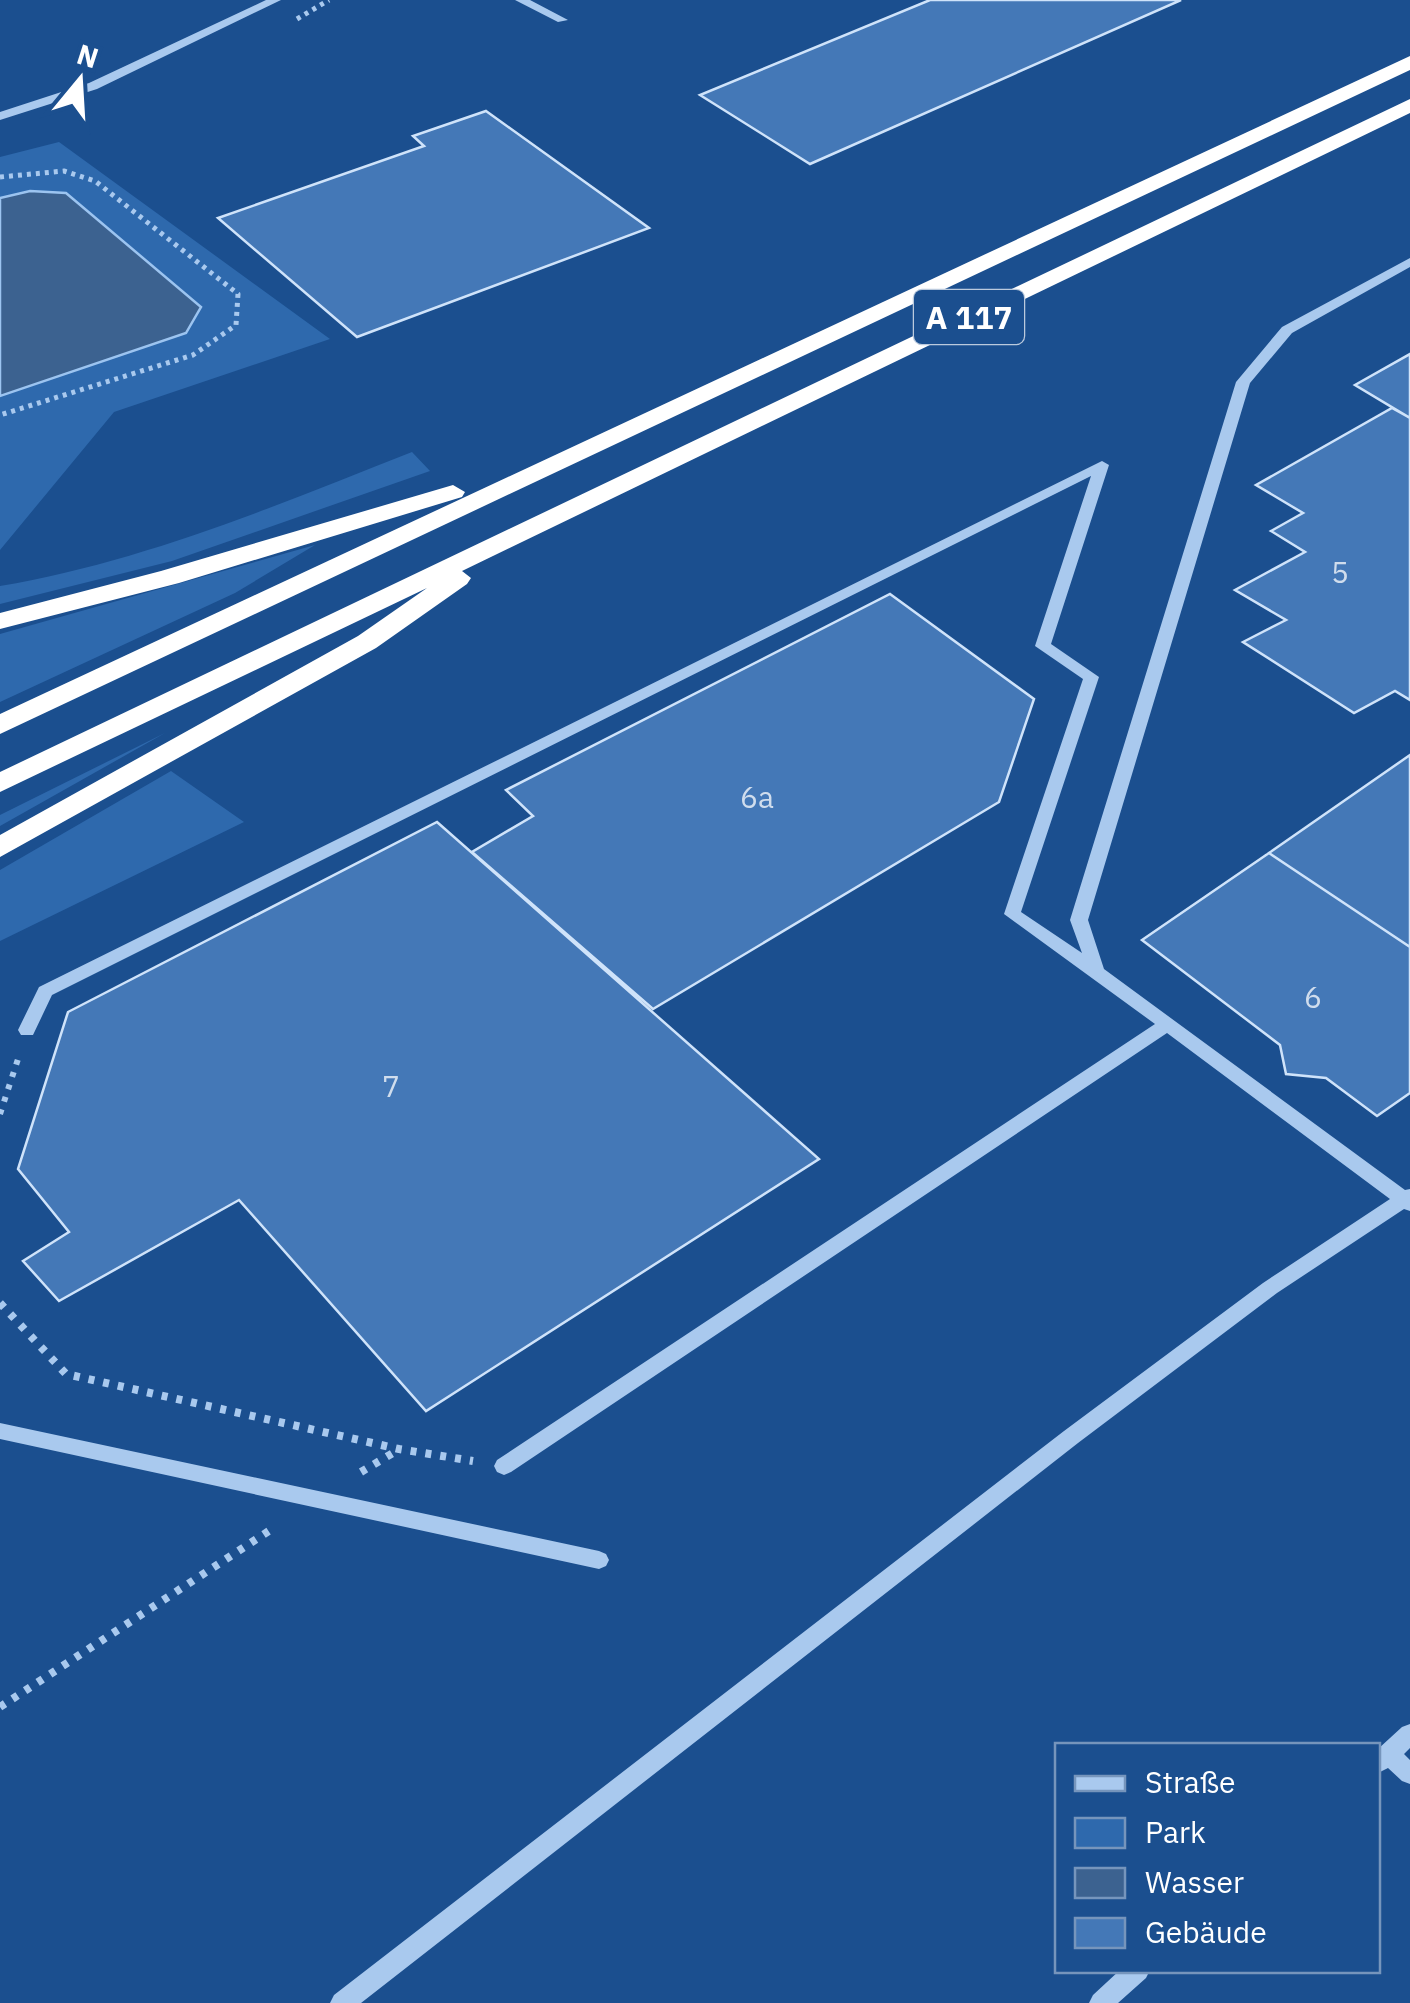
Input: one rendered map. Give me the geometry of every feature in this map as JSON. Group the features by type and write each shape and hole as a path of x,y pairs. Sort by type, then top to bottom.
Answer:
{"highway":[{"name":"A 117","path":"0,725 546,464 1410,62"},
{"name":"A 117","path":"0,783 1410,105"},
{"path":"0,621 170,577 546,464"},
{"path":"0,847 368,642 528,528"}],"street":[{"path":"0,116 93,86 275,0"},
{"path":"521,0 562,20"},
{"path":"1097,972 1079,920 1243,382 1287,330 1410,262"},
{"path":"27,1030 45,991 1102,465 1043,646 1091,677 1012,914 1097,972 1403,1204 1270,1288 1100,1415 342,2003"},
{"path":"504,1466 1166,1025"},
{"path":"0,1431 600,1560"},
{"path":"1410,1734 1383,1758 1410,1774"},
{"path":"1101,2003 1135,1973"}],"path":[{"path":"0,178 64,172 95,181 238,294 236,325 193,355 0,415"},
{"path":"0,1114 27,1030"},
{"path":"0,1303 66,1374 399,1449 504,1466"},
{"path":"0,1707 399,1449"}],"green space":[{"path":"59,142 330,339 114,412 0,550 0,157"},
{"path":"412,452 430,471 172,561 0,604 0,586 53,576 157,547"},
{"path":"315,545 235,593 0,702 0,634"},
{"path":"165,733 0,826 0,815"},
{"path":"171,771 244,822 0,941 0,870"}],"water":[{"path":"30,191 66,193 201,307 186,333 0,396 0,198"}],"building":[{"path":"930,0 1181,0 810,164 700,95"},
{"path":"486,111 649,228 357,337 218,218 424,146 413,136"},
{"path":"1410,354 1410,418 1355,385"},
{"path":"1392,408 1410,418 1410,700 1395,691 1354,713 1243,642 1286,620 1235,590 1305,552 1271,531 1303,513 1256,485"},
{"path":"890,594 1034,699 999,802 653,1009 472,852 533,816 506,790"},
{"path":"1410,755 1410,947 1269,853"},
{"path":"437,822 819,1159 426,1411 239,1200 59,1301 23,1261 69,1232 18,1169 68,1012"},
{"path":"1269,853 1410,947 1410,1093 1377,1116 1326,1078 1286,1074 1280,1045 1142,940"}]}
